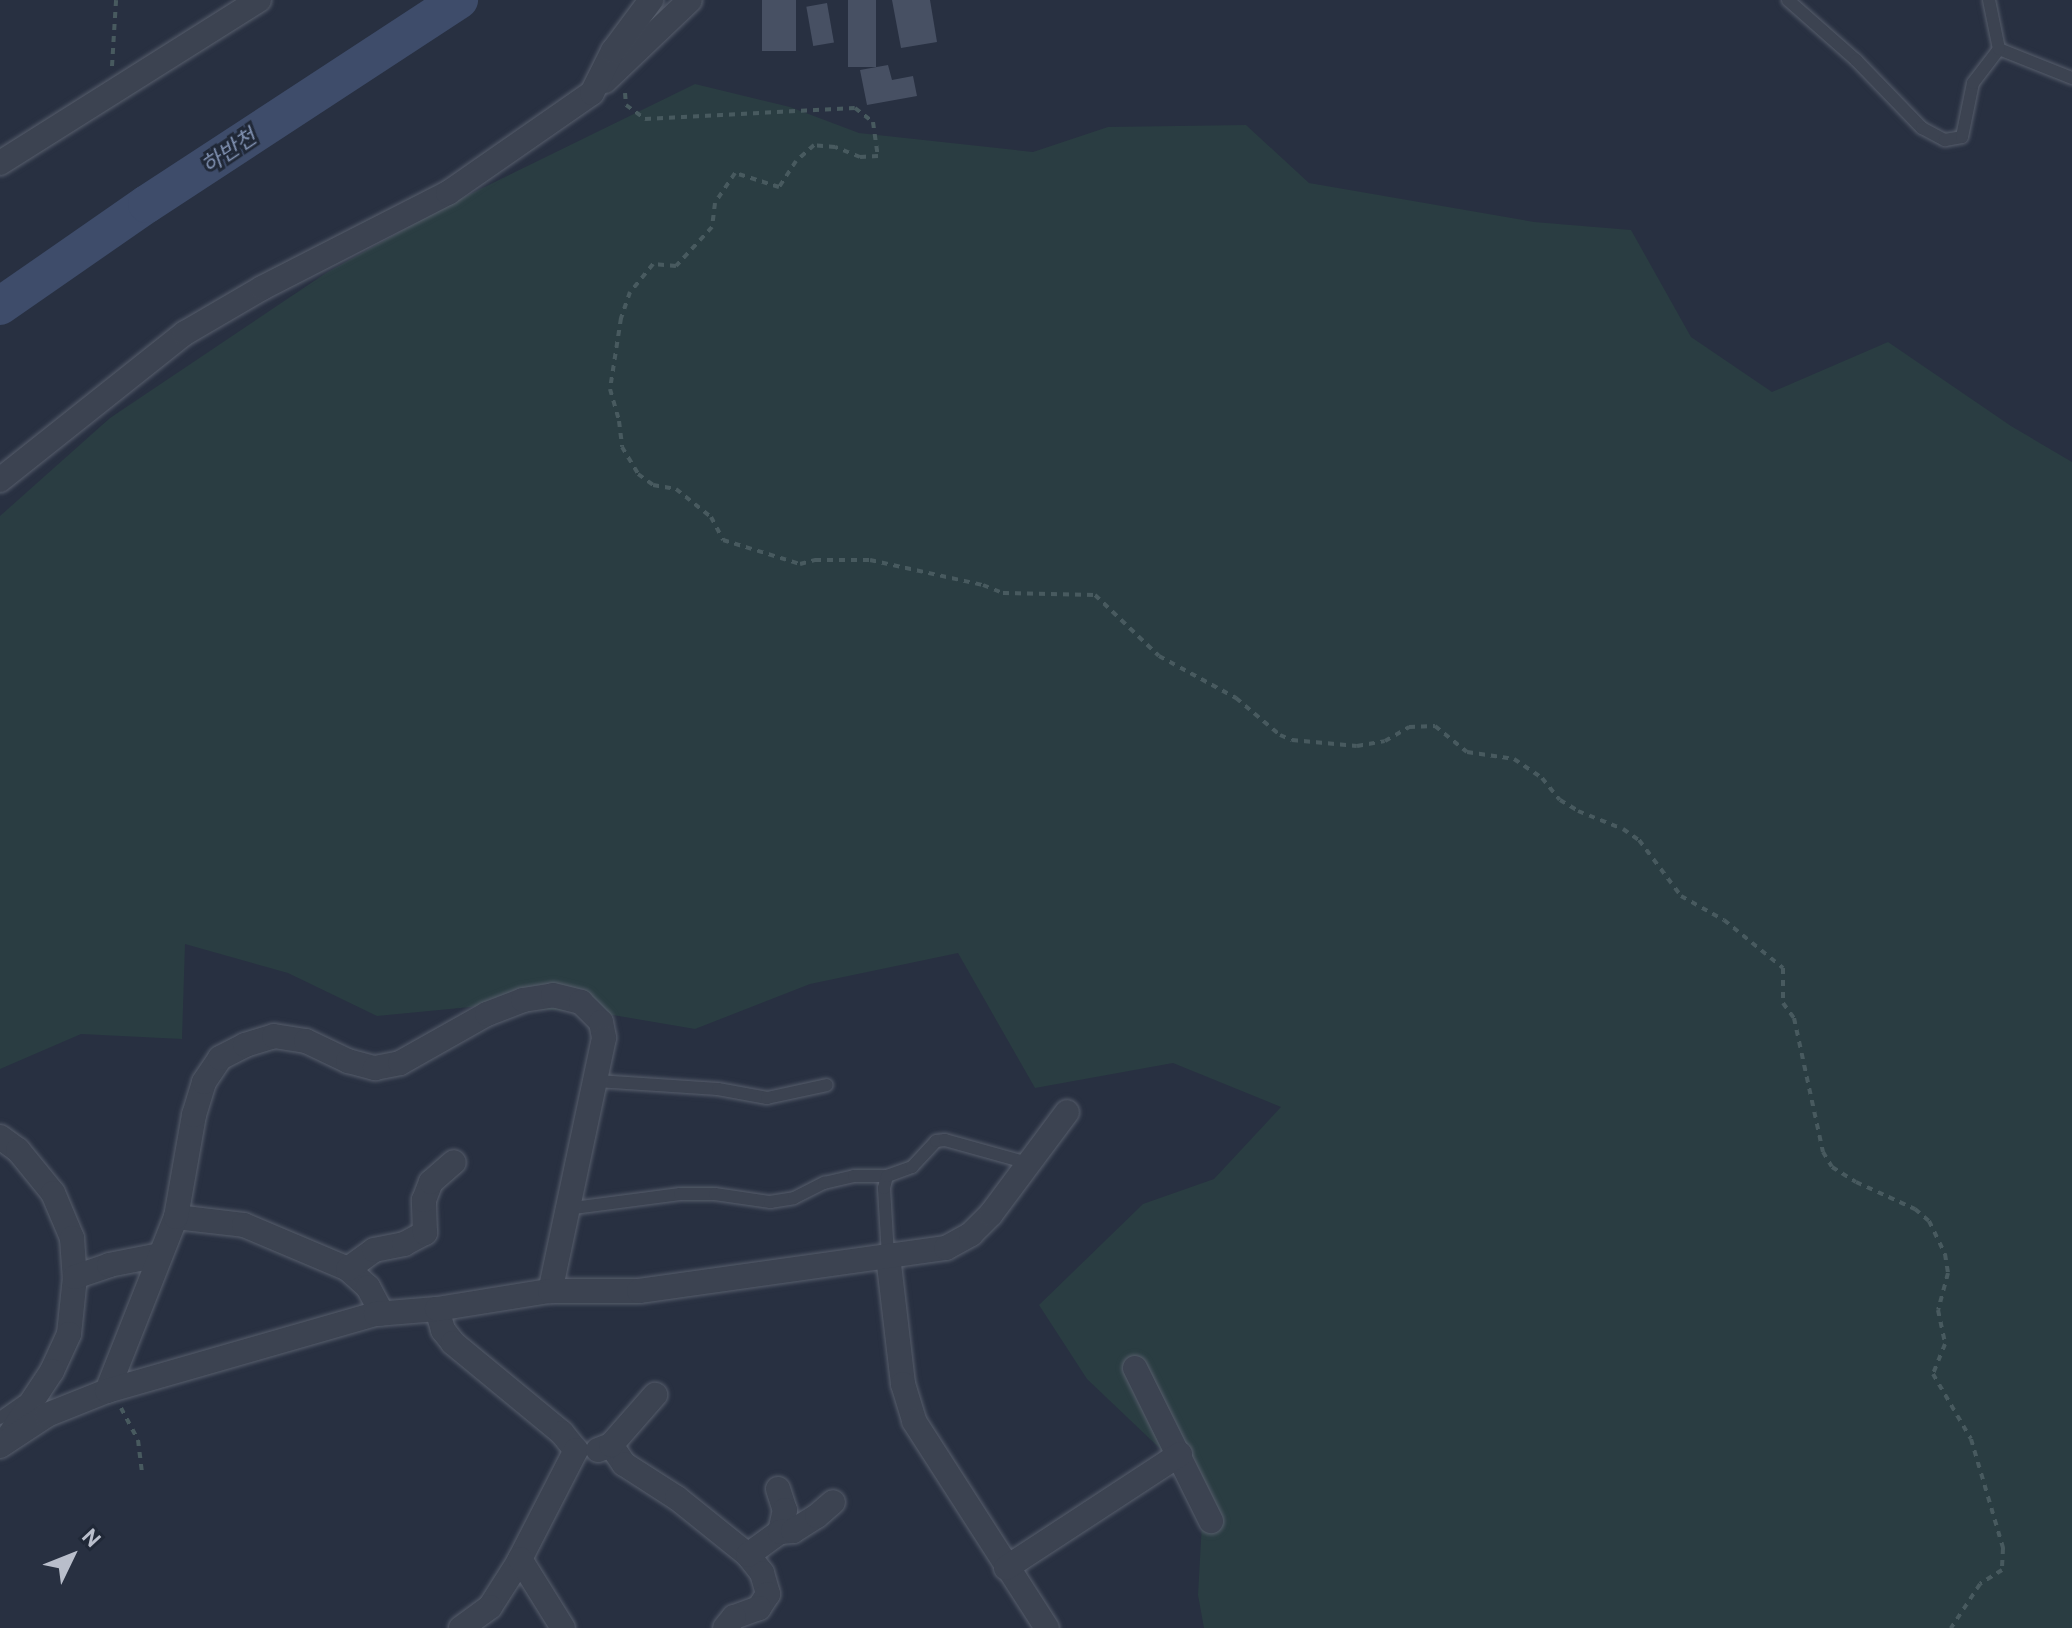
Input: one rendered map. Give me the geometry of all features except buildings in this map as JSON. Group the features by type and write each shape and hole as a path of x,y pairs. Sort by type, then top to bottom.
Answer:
{"street":[{"path":"223,22 240,0"},
{"path":"0,163 259,0"},
{"path":"592,93 625,33 651,0"},
{"path":"0,480 185,333 262,288 448,193 592,93 690,0"},
{"path":"107,1391 176,1217 194,1115 204,1082 220,1058 245,1045 274,1036 306,1041 348,1061 375,1068 400,1063 487,1014 523,1000 553,995 581,1002 601,1022 604,1038 550,1291"},
{"path":"3,1435 107,1391 382,1313 437,1309 550,1291 639,1291 843,1265 946,1248 971,1234 991,1214 1067,1112"},
{"path":"0,1137 18,1150 53,1193 72,1238 75,1277 69,1334 42,1388 3,1435"},
{"path":"348,1269 374,1250 404,1244 425,1233 424,1200 431,1182 454,1162"},
{"path":"176,1217 244,1225 348,1269 368,1287 382,1313"},
{"path":"75,1277 109,1265 160,1255"},
{"path":"888,1256 903,1384 914,1421 1047,1628"},
{"path":"437,1309 443,1330 453,1343 562,1433 576,1450"},
{"path":"1135,1368 1211,1521"},
{"path":"576,1450 598,1450 611,1445 655,1395"},
{"path":"611,1445 624,1464 677,1498 748,1555 762,1573 768,1594 759,1608 734,1617 725,1628"},
{"path":"461,1628 490,1607 520,1559 576,1450"},
{"path":"1006,1568 1180,1454"},
{"path":"778,1489 785,1510 780,1532"},
{"path":"748,1555 780,1532 793,1531 833,1502"},
{"path":"520,1559 563,1628"}],"lane":[{"path":"1788,0 1856,60 1922,128 1945,140 1962,137 1973,83 1999,49 1989,0"},
{"path":"1999,49 2072,78"},
{"path":"597,1081 718,1089 767,1098 827,1085"},
{"path":"566,1209 680,1194 715,1194 770,1202 794,1198 824,1183 854,1176 887,1176 912,1167 936,1141 945,1140 1028,1163"},
{"path":"887,1176 884,1188 888,1256"}],"path":[{"path":"111,92 116,0"},
{"path":"621,66 626,105 645,119 855,108 873,122 878,156 860,157 835,147 814,145 796,161 779,187 735,173 715,203 712,227 676,266 653,264 630,292 621,318 610,389 622,447 638,474 653,485 676,489 711,517 723,540 800,564 815,560 870,560 1003,593 1044,597 1095,595 1159,656 1236,698 1280,735 1292,740 1357,746 1385,741 1409,727 1435,726 1467,752 1514,759 1542,778 1560,800 1603,823 1623,829 1639,840 1681,896 1724,920 1783,968 1783,1003 1794,1018 1823,1152 1832,1167 1856,1182 1915,1209 1929,1221 1945,1254 1948,1273 1938,1310 1945,1344 1933,1374 1971,1439 2003,1548 2002,1570 1980,1584 1951,1628"},
{"path":"107,1391 124,1411 138,1440 142,1472"}],"green space":[{"path":"695,84 790,107 859,133 1033,152 1108,127 1246,125 1309,183 1534,222 1631,230 1691,337 1772,392 1888,342 2011,426 2072,462 2072,1628 1204,1628 1198,1595 1202,1522 1171,1459 1087,1379 1039,1305 1143,1204 1214,1179 1281,1107 1173,1063 1035,1088 958,953 810,984 695,1029 601,1013 481,1006 377,1016 288,973 185,944 182,1039 81,1034 0,1069 0,516 110,418 326,273 452,203"}],"waterway":[{"name":"하반천","path":"0,306 147,204 459,0"}]}
